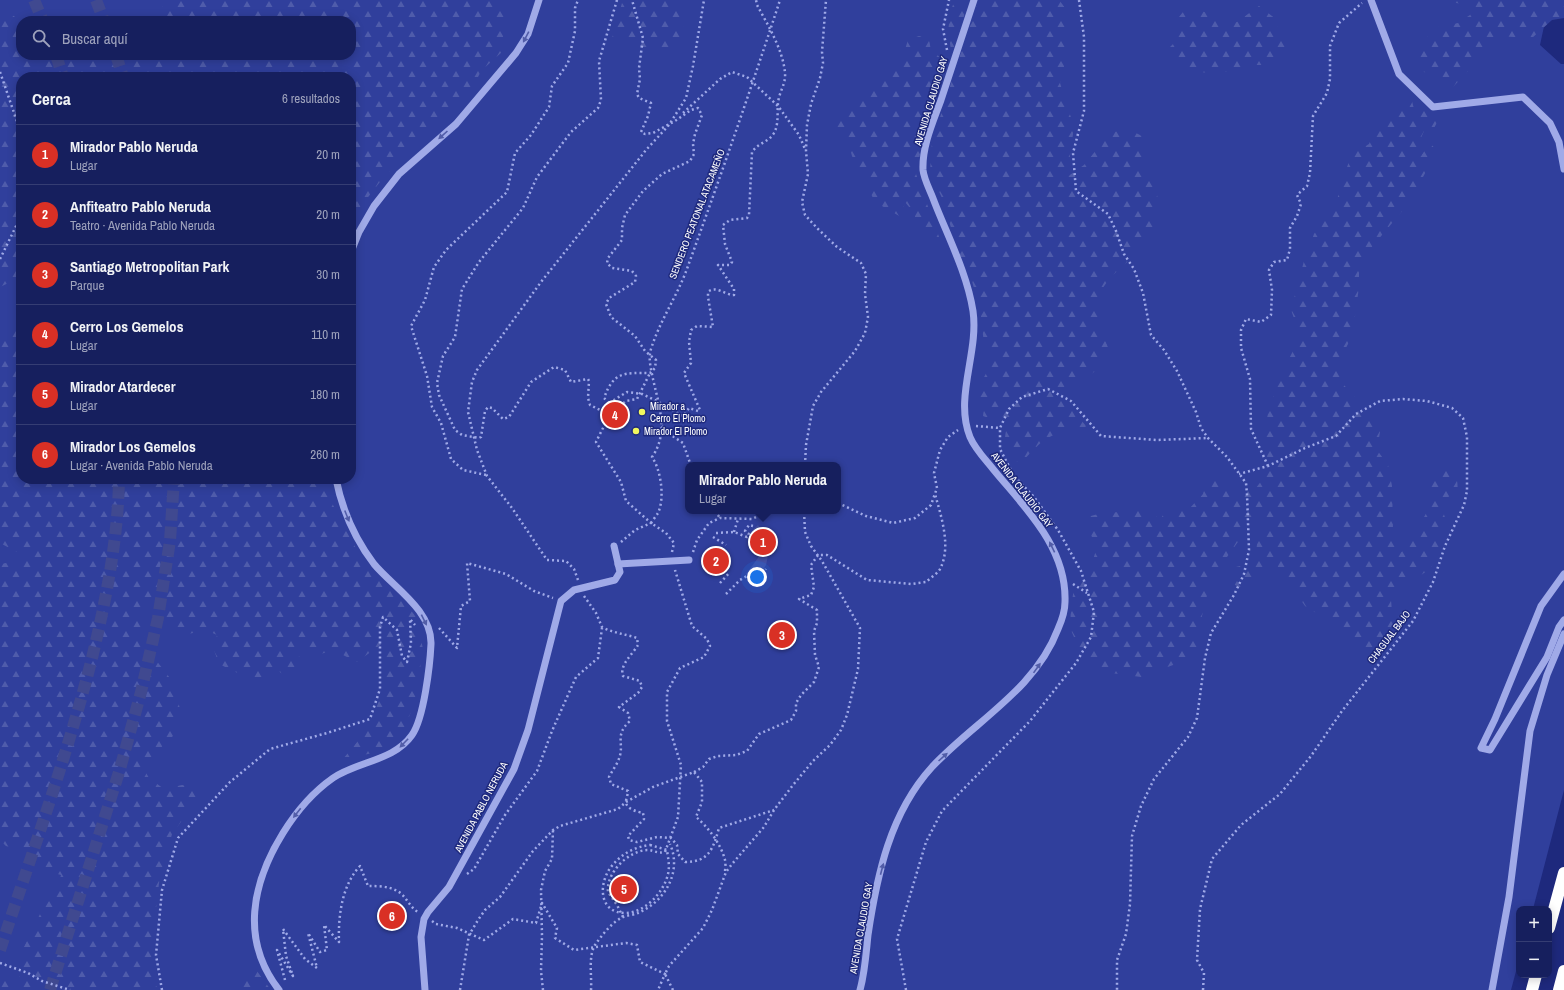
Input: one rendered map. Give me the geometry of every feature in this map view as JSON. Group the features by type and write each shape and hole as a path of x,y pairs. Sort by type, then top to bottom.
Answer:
{"highway":[{"path":"1552,917 1564,874"},
{"path":"1559,990 1564,972"},
{"path":"1532,990 1535,978"}],"street":[{"path":"356,240 374,206 399,174 456,124 516,53 528,34 539,0"},
{"name":"AVENIDA CLAUDIO GAY","path":"860,990 866,963 874,896 896,820 918,783 931,769 1033,674 1047,655 1066,604 1064,578 1058,560 1039,523 984,458 971,439 964,415 974,332 973,311 964,275 923,172 927,140 974,0"},
{"path":"1371,0 1399,74 1433,107 1523,97 1550,122 1559,142 1564,169"},
{"path":"279,990 263,965 258,947 254,920 255,899 267,861 291,821 318,790 333,777 383,757 401,747 412,735 420,712 431,642 428,630 421,614 374,564 353,530 340,498 337,484"},
{"path":"561,601 568,594 581,588 615,580 620,572 614,546"},
{"path":"618,564 689,560"},
{"path":"1563,620 1558,626 1547,656 1490,750 1481,748 1495,719 1542,606 1564,574"},
{"name":"AVENIDA PABLO NERUDA","path":"425,990 421,937 424,919 449,887 514,769 528,730 561,601"},
{"path":"1492,990 1509,897 1530,731 1550,668 1564,634"}],"path":[{"path":"487,476 463,470 451,459 440,423 432,407 427,376 411,326 424,300 434,268 446,250 508,192 515,153 531,135 549,107 552,86 568,63 576,31 575,8 578,0"},
{"path":"617,0 599,61 601,100 598,108 571,132 537,177 524,208 479,262 462,290 455,337 443,356 437,383 439,396 455,430 462,435 479,438 482,434 486,408 488,407 492,408 503,419 509,417 524,390 531,382 554,367 565,370 571,382 588,379 588,398 590,405 606,413 609,403 627,392 639,393 657,400 683,416 689,408 698,411 700,410 684,373 691,363 689,342 691,330 697,326 713,327 708,297 708,292 710,290 714,289 729,295 734,295 734,289 718,265 730,265 732,262 725,244 723,225 730,220 747,218 749,215 752,152 755,147 770,139 775,132 778,123 779,93 784,86 785,74 779,53 756,0"},
{"path":"632,0 643,38 639,68 640,79 637,94 639,98 651,103 648,116 641,132 645,134 653,133 691,110 698,108 702,112 702,115 694,139 694,154 690,161 662,174 644,191 625,215 622,228 622,240 608,258 607,263 612,268 632,271 636,276 635,282 609,298 606,304 611,316 635,336 656,360 655,368 650,373 637,399 626,401 620,406 614,417 604,423 596,442 621,482 626,502 651,524 666,533 674,542 672,561 692,626 707,639 710,646 704,657 680,668 667,692 667,721 681,765 678,817 667,850 668,874 658,893 641,908 632,912 617,912 608,905 603,896 602,887 605,875 617,860 639,846 650,846 667,850"},
{"path":"464,878 474,869 505,815 537,771 552,731 576,677 598,658 602,627 596,612 582,592 574,569 566,561 547,560 512,508 487,476 474,437 468,412 472,382 477,370 541,282 646,150 671,123 686,98 704,0"},
{"name":"SENDERO PEATONAL ATACAMEÑO","path":"651,524 659,512 661,481 658,466 652,457 660,444 662,426 650,373 650,354 658,330 687,268 724,168 780,0"},
{"path":"805,462 806,445 813,406 821,392 855,351 865,333 868,317 865,294 866,274 861,263 837,246 805,215 802,202 808,174 806,151 807,125 811,104 820,78 823,63 822,52 826,0"},
{"path":"949,0 943,29 951,69"},
{"path":"1079,0 1084,38 1084,111 1073,153 1076,191 1108,214 1124,254 1134,269 1143,293 1151,335 1164,350 1177,371 1196,412 1201,428 1246,483 1247,494 1249,550 1245,568 1234,595 1211,633 1197,718 1188,736 1154,779 1141,806 1132,836 1130,904 1126,934 1117,960 1117,990"},
{"path":"1268,466 1251,429 1250,379 1241,348 1241,330 1246,319 1260,322 1271,315 1272,290 1269,270 1274,262 1286,260 1290,249 1290,228 1297,216 1301,204 1297,195 1307,186 1310,173 1313,116 1328,93 1330,79 1330,46 1339,23 1366,0"},
{"path":"0,72 16,118"},
{"path":"675,121 720,79 732,72 747,78 778,106 800,135 806,151"},
{"path":"0,260 16,226"},
{"path":"609,403 604,398 612,382 619,376 627,372 650,373"},
{"path":"841,504 866,516 893,523 915,518 931,505 937,488 934,473 940,450 948,437 968,425 1000,428 1009,409 1022,397 1048,389 1071,401 1101,436 1157,440 1208,438"},
{"name":"CHAGUAL BAJO","path":"1203,990 1204,973 1197,960 1200,909 1212,859 1241,825 1284,788 1311,756 1342,711 1413,621 1433,582 1444,546 1464,505 1467,491 1467,437 1463,418 1452,408 1427,401 1403,399 1380,400 1356,414 1336,436 1305,448 1268,466 1239,474"},
{"path":"662,426 668,433 683,443 690,462"},
{"path":"818,555 827,555 867,580 911,584 926,582 941,568 945,551 942,520 935,494"},
{"path":"717,514 720,518"},
{"path":"689,560 697,540 709,523 720,518 752,519 763,514"},
{"path":"673,990 665,974 669,966 685,950 702,928 712,910 725,876 732,864 764,827 774,810 793,784 813,761 830,745 841,730 858,669 860,628 851,609 811,546 805,532 804,514"},
{"path":"734,532 738,519"},
{"path":"614,546 625,540 635,530 651,524"},
{"path":"716,533 734,532 747,537 749,534 745,531 749,524 753,526"},
{"path":"713,537 726,545"},
{"path":"460,990 469,935 485,910 500,897 517,872 553,830 566,824 618,809 626,802 653,787 680,778 703,767 709,758 736,755 747,751 759,734 791,720 796,711 796,703 801,695 814,682 819,667 815,655 814,631 817,623 817,610 800,599 811,595 814,587 811,565 818,555"},
{"path":"705,559 723,559"},
{"path":"162,990 156,955 162,890 178,838 230,782 270,749 327,733 370,718 380,689 380,627 383,617 397,630 402,656 408,662 411,643 410,619 431,642 439,628 457,648 461,606 470,601 467,563 506,574 534,591 561,601"},
{"path":"753,584 758,582 766,569"},
{"path":"720,583 730,572"},
{"path":"726,594 740,580 747,576"},
{"path":"1064,578 1088,594"},
{"path":"602,627 615,634 626,634 637,638 638,645 625,663 622,672 623,676 640,681 642,687 638,693 619,707 628,713 630,721 623,726 619,740 621,746 618,760 609,777 611,784 628,791 626,802"},
{"path":"694,772 702,782 702,802 696,817 703,823 715,840 726,860 725,876"},
{"path":"626,802 634,811 643,813 644,820 628,836 629,840 637,842 657,837 671,838 677,845 678,854 685,862 695,862 705,857 711,851 719,828 774,810"},
{"path":"543,990 541,971 542,936 540,890 544,871 552,859 553,830"},
{"path":"591,990 592,955 594,946 607,930 623,917 638,913 653,904 669,886 675,863 674,853 669,843"},
{"path":"623,917 608,892 609,879 614,870 636,852 647,850 658,854 667,850"},
{"path":"431,927 436,918"},
{"path":"0,963 28,973 42,981 70,990"}],"green space":[{"path":"0,0 1564,0 1546,17 1540,45 1561,64 1564,64 1564,790 1534,906 1516,906 1516,971 1511,990 0,990"},
{"path":"165,0 506,0 502,52 481,71 473,87 457,108 430,130 383,178 356,213 356,72 16,72 16,279 0,287 0,8 16,17 16,60 105,60 129,65 132,60 356,60 356,16 159,16"},
{"path":"637,0 667,0 680,15 683,22 682,34 671,58 656,45 646,57 637,40 629,45 620,39 611,42 622,3 629,8"},
{"path":"955,0 969,0 952,55 949,21"},
{"path":"978,0 1059,0 1066,9 1067,54 1060,83 1074,127 1067,177 1084,165 1111,132 1130,130 1142,136 1145,173 1155,185 1159,205 1152,231 1145,242 1132,242 1134,257 1122,266 1104,286 1097,301 1098,313 1109,350 1100,365 1092,374 1064,384 1070,407 1086,426 1083,430 1063,432 1048,438 1036,447 1022,462 1015,461 1006,448 1005,441 1007,425 983,416 984,408 973,398 990,366 989,350 984,344 980,308 971,278 958,251 942,198 930,172 932,142"},
{"path":"1442,0 1564,0 1564,18 1552,20 1532,38 1498,36 1485,49 1472,56 1472,67 1452,88 1446,87 1446,77 1432,76 1428,74 1422,70 1416,62 1427,37 1438,27 1458,23 1470,15 1471,6"},
{"path":"1259,6 1276,19 1278,31 1292,45 1286,54 1266,65 1248,65 1232,71 1213,73 1197,72 1175,58 1169,48 1178,39 1175,22 1183,12 1197,10 1209,13 1226,23 1237,22"},
{"path":"919,36 929,39 931,51 940,57 946,64 924,134 916,174 942,245 917,224 914,213 905,202 901,217 875,202 852,156 848,142 836,128 836,117 893,72 901,62 908,40"},
{"path":"1411,97 1414,109 1419,118 1422,108 1442,113 1433,130 1424,131 1415,151 1421,156 1430,143 1437,151 1409,203 1371,248 1359,270 1359,287 1355,316 1348,344 1340,359 1343,384 1372,416 1380,432 1377,450 1388,465 1392,486 1393,529 1397,555 1408,547 1430,506 1428,488 1433,472 1446,468 1457,478 1458,493 1443,499 1443,512 1446,520 1439,549 1431,568 1417,578 1402,581 1391,599 1392,613 1405,612 1409,618 1379,648 1369,651 1352,643 1340,628 1305,606 1271,557 1264,572 1254,583 1243,589 1231,583 1236,567 1256,562 1257,541 1266,532 1263,515 1256,523 1244,519 1243,535 1211,579 1200,624 1200,641 1196,659 1181,662 1141,677 1096,671 1085,662 1070,628 1074,588 1093,560 1097,547 1089,531 1087,517 1102,513 1120,512 1141,506 1154,509 1159,523 1165,511 1180,507 1189,509 1203,494 1206,480 1222,477 1238,495 1256,488 1268,472 1267,455 1262,439 1267,422 1268,406 1273,398 1273,390 1293,351 1298,329 1291,310 1304,261 1314,234 1337,200 1352,154 1369,144 1375,130 1394,111 1404,98"},
{"path":"16,322 16,484 327,484 333,505 363,562 416,616 423,649 415,701 404,730 378,752 343,759 368,729 384,688 387,640 357,662 333,650 315,656 303,648 291,655 305,658 302,667 291,676 281,673 274,667 266,679 248,678 219,664 214,650 217,635 206,630 184,635 170,627 152,606 142,613 145,646 173,682 180,709 175,734 142,766 149,778 164,789 182,785 193,786 197,800 172,834 159,883 151,950 154,981 158,990 0,990 0,974 18,984 23,949 42,910 57,890 61,875 44,870 20,850 6,846 0,840 0,564 30,559 0,543 0,342 10,327"},
{"path":"254,967 271,990 242,990 245,980"}],"building":[{"path":"758,525 766,538 769,551 766,565 756,580 746,574 758,558 758,546 750,532"}],"tunnel":[{"path":"34,0 41,16"},
{"path":"96,0 102,16"},
{"path":"58,60 61,72"},
{"path":"118,60 121,72"},
{"path":"0,950 72,732 92,658 102,614 114,547 119,484"},
{"path":"50,990 120,769 141,692 158,618 170,541 174,484"}],"place":[{"name":"Mirador a Cerro El Plomo","path":"642,412"},
{"name":"Cerro Los Gemelos","path":"615,415"},
{"name":"Mirador El Plomo","path":"636,431"},
{"name":"Mirador Pablo Neruda","path":"763,542"},
{"name":"Anfiteatro Pablo Neruda","path":"716,561"},
{"name":"Santiago Metropolitan Park","path":"782,635"},
{"name":"Mirador Atardecer","path":"624,889"},
{"name":"Mirador Los Gemelos","path":"392,916"}]}
